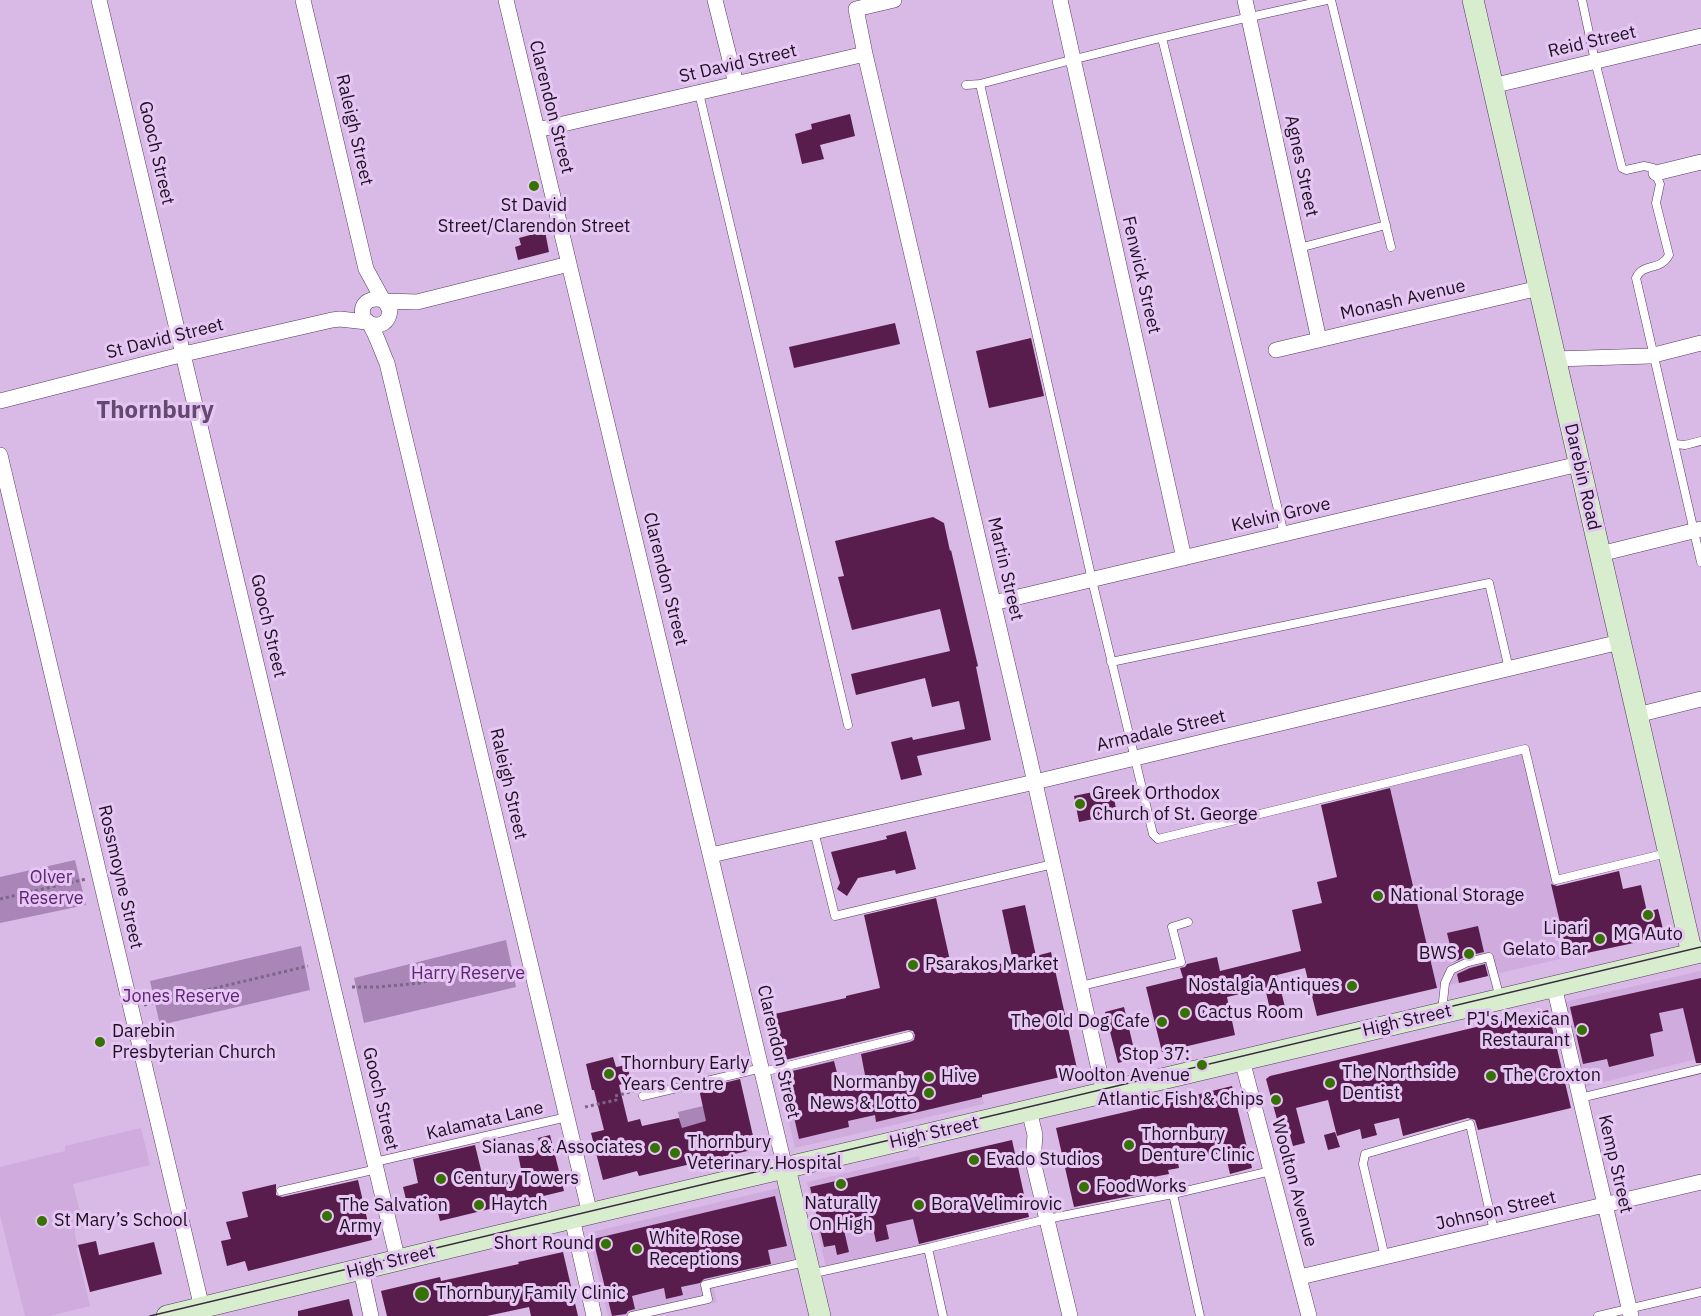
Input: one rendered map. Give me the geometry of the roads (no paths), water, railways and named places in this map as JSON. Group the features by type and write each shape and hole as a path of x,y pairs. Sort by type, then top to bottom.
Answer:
{"main road":[{"name":"Darebin Road","path":"1473,0 1668,852 1696,953"},
{"name":"High Street","path":"167,1316 1696,953"},
{"path":"785,1168 819,1316"}],"street":[{"name":"Gooch Street","path":"99,0 399,1261"},
{"name":"Raleigh Street","path":"303,0 366,269 365,304"},
{"name":"Clarendon Street","path":"506,0 785,1168"},
{"path":"715,0 736,84"},
{"path":"865,54 856,9 894,0"},
{"name":"Fenwick Street","path":"1060,0 1184,558"},
{"name":"Agnes Street","path":"1245,0 1319,340"},
{"name":"Reid Street","path":"1492,86 1701,36"},
{"name":"St David Street","path":"537,130 865,54"},
{"name":"Martin Street","path":"865,54 1035,782 1104,1092"},
{"path":"1656,173 1701,162"},
{"path":"409,303 381,325 372,325 363,312 365,304 372,299 409,303 569,264"},
{"name":"Raleigh Street","path":"366,269 384,300"},
{"name":"Monash Avenue","path":"1276,350 1539,288"},
{"path":"384,300 389,307 388,318"},
{"name":"St David Street","path":"0,401 184,354 340,319 365,304"},
{"name":"Raleigh Street","path":"387,363 388,318"},
{"name":"St David Street","path":"340,319 368,322"},
{"name":"Raleigh Street","path":"368,322 387,363 567,1117 594,1316"},
{"path":"1555,358 1653,355 1701,343"},
{"name":"Rossmoyne Street","path":"0,455 202,1308"},
{"name":"Kelvin Grove","path":"993,603 1579,464"},
{"path":"1599,554 1697,530"},
{"name":"Armadale Street","path":"711,855 1035,782 1620,642"},
{"path":"1637,715 1701,699"},
{"name":"Kemp Street","path":"1554,986 1630,1312"},
{"name":"Woolton Avenue","path":"1242,1060 1310,1316"},
{"path":"1029,1110 1035,1135 1033,1161 1070,1316"},
{"name":"Johnson Street","path":"1300,1278 1701,1182"},
{"path":"361,1269 371,1316"}],"lane":[{"path":"966,85 980,84 1249,16 1329,0 1391,247"},
{"path":"1582,0 1622,168 1626,170 1644,166 1653,168 1660,183 1656,203 1669,255 1666,261 1659,266 1644,268 1636,278 1697,530 1701,562"},
{"path":"1162,38 1284,534"},
{"path":"980,84 1092,580 1153,834 1158,839 1525,749 1557,880 1668,852"},
{"path":"699,93 848,726"},
{"path":"1299,249 1386,225"},
{"path":"1675,444 1685,445 1701,441"},
{"path":"1111,662 1489,583 1509,669"},
{"path":"814,831 835,916 1053,864"},
{"path":"1081,986 1181,962 1173,927 1188,922"},
{"path":"1442,1012 1445,983 1451,970 1468,962 1490,957 1501,998"},
{"path":"643,1096 909,1036"},
{"path":"1580,1098 1701,1070"},
{"name":"Kalamata Lane","path":"281,1191 567,1117"},
{"path":"1385,1257 1363,1164 1365,1154 1470,1124 1494,1231"},
{"path":"632,1316 708,1299 705,1286 928,1248 1047,1219 1173,1194 1271,1171"},
{"path":"1173,1194 1200,1316"},
{"path":"928,1248 943,1316"},
{"path":"1598,1316 1630,1312 1701,1292"}],"tram line":[{"path":"150,1316 1701,947"}],"place":[{"name":"St David Street/Clarendon Street","path":"534,186"},
{"name":"Greek Orthodox Church of St. George","path":"1080,804"},
{"name":"National Storage","path":"1378,896"},
{"name":"MG Auto","path":"1648,915"},
{"name":"Lipari Gelato Bar","path":"1600,939"},
{"name":"BWS","path":"1469,954"},
{"name":"Psarakos Market","path":"913,965"},
{"name":"Nostalgia Antiques","path":"1352,986"},
{"name":"Cactus Room","path":"1185,1013"},
{"name":"The Old Dog Cafe","path":"1162,1022"},
{"name":"PJ's Mexican Restaurant","path":"1582,1030"},
{"name":"Darebin Presbyterian Church","path":"100,1042"},
{"name":"Stop 37: Woolton Avenue","path":"1202,1065"},
{"name":"Thornbury Early Years Centre","path":"609,1074"},
{"name":"The Croxton","path":"1491,1076"},
{"name":"Hive","path":"929,1077"},
{"name":"The Northside Dentist","path":"1330,1083"},
{"name":"Normanby News & Lotto","path":"929,1093"},
{"name":"Atlantic Fish & Chips","path":"1276,1100"},
{"name":"Thornbury Denture Clinic","path":"1129,1145"},
{"name":"Sianas & Associates","path":"655,1148"},
{"name":"Thornbury Veterinary Hospital","path":"675,1153"},
{"name":"Evado Studios","path":"974,1160"},
{"name":"Century Towers","path":"441,1179"},
{"name":"Naturally On High","path":"841,1184"},
{"name":"FoodWorks","path":"1084,1187"},
{"name":"Haytch","path":"479,1205"},
{"name":"Bora Velimirovic","path":"919,1205"},
{"name":"The Salvation Army","path":"327,1216"},
{"name":"St Mary’s School","path":"42,1221"},
{"name":"Short Round","path":"606,1244"},
{"name":"White Rose Receptions","path":"637,1249"},
{"name":"Thornbury Family Clinic","path":"422,1294"}],"district":[{"name":"Thornbury","path":"155,411"}],"park label":[{"name":"Olver Reserve","path":"51,888"},
{"name":"Harry Reserve","path":"468,974"},
{"name":"Jones Reserve","path":"181,997"}]}
